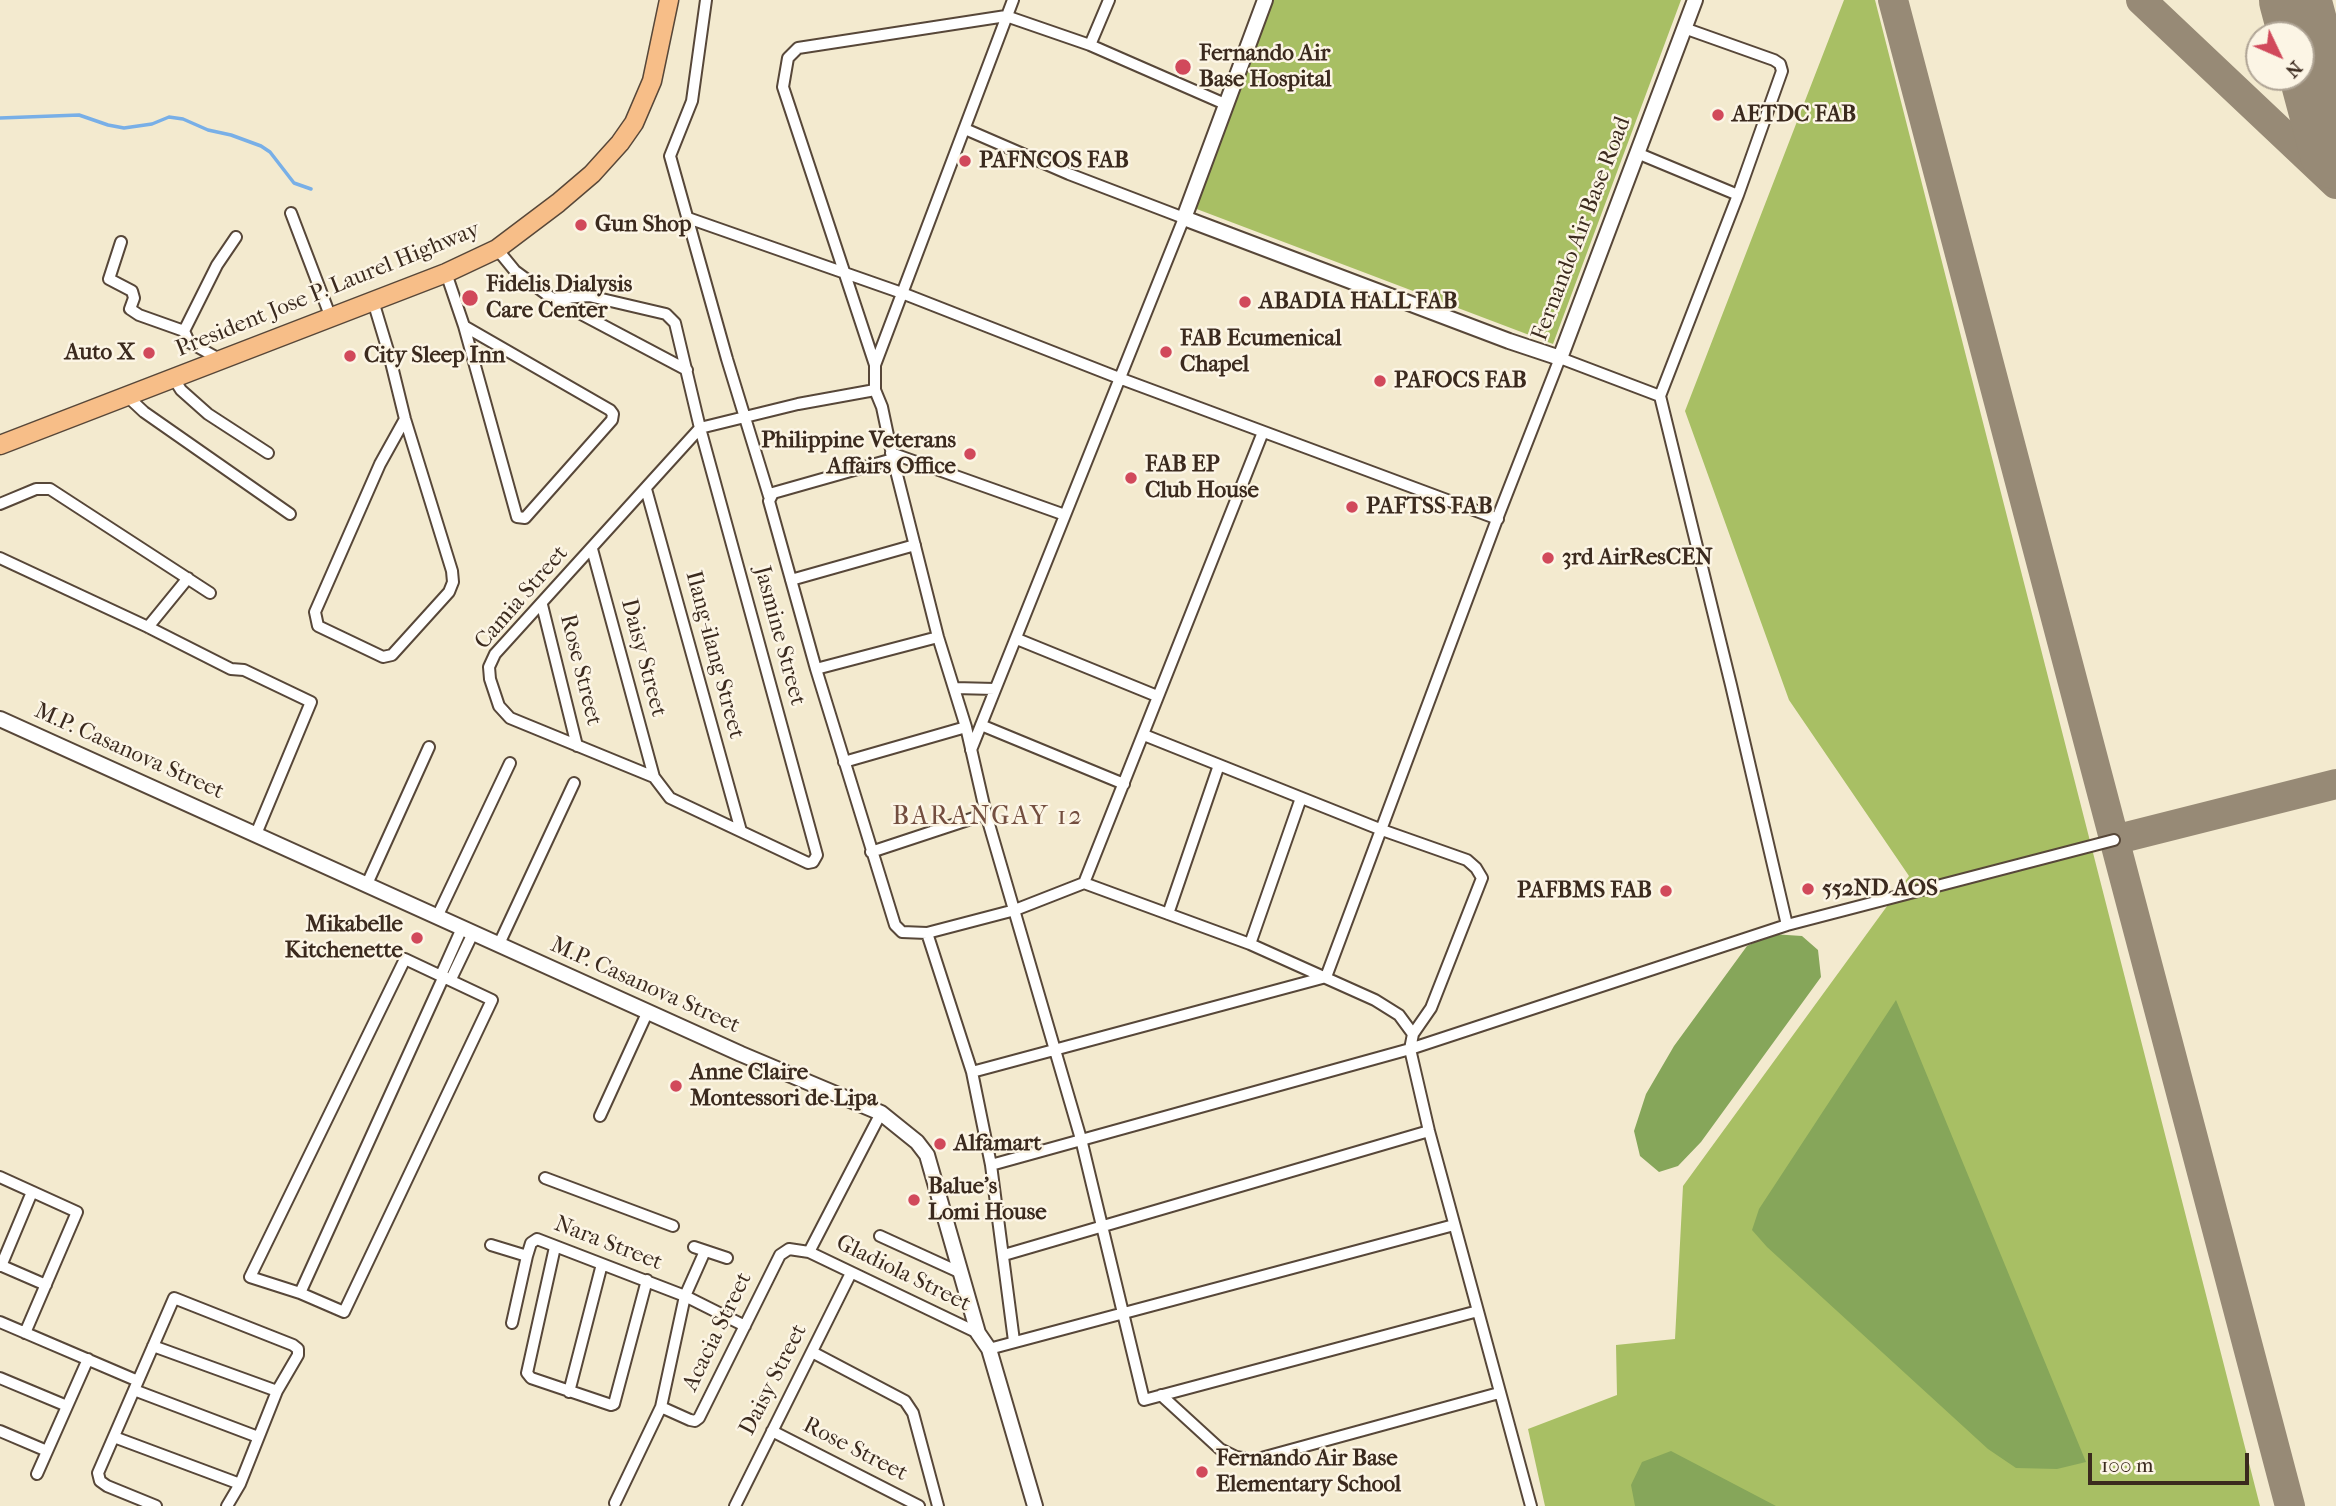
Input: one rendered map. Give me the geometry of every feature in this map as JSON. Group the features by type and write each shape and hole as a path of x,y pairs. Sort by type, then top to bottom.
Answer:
{"highway":[{"name":"President Jose P. Laurel Highway","path":"0,445 446,273 497,249 592,174 627,133 646,99 652,81 668,0"}],"street":[{"path":"706,0 692,101 670,156 769,496 816,669 895,925 902,932 927,933 1015,910 1084,883 1250,944 1326,977 1375,1000 1399,1015 1413,1034"},
{"path":"875,365 1013,0"},
{"path":"1090,45 1108,0"},
{"path":"971,750 1184,218 1265,0"},
{"name":"Fernando Air Base Road","path":"1184,218 1560,358 1695,0"},
{"path":"1225,104 1090,45 1006,16 798,48 788,58 783,86 875,365 875,390 882,407 938,638 965,727 986,814 1057,1050 1125,1311 1144,1400 1478,1311"},
{"path":"1684,28 1774,60 1780,64 1782,71 1738,195 1660,396 1787,925"},
{"path":"965,129 1069,174 1184,218"},
{"path":"1637,153 1738,195"},
{"path":"291,213 331,318"},
{"path":"688,219 902,293 1119,378 1497,519"},
{"path":"184,331 217,265 236,237"},
{"path":"121,242 109,279 132,291 134,299 130,310 184,331 189,342 221,360"},
{"path":"497,249 515,271 553,299 687,370"},
{"path":"446,273 464,326 517,517 525,518 611,420 613,414 464,326"},
{"name":"Jasmine Street","path":"553,299 589,296 666,314 675,323 700,428 817,855 813,862 808,863 741,831"},
{"path":"373,301 405,419 432,500 453,582 449,592 392,654 383,657 318,626 316,612 380,464 405,419"},
{"path":"1326,977 1560,358 1660,396"},
{"path":"174,379 181,390 208,414 268,453"},
{"path":"700,428 744,416 875,390"},
{"path":"128,397 144,412 290,514"},
{"name":"Camia Street","path":"654,777 510,718 499,706 489,667 495,654 700,428"},
{"path":"1084,883 1263,432"},
{"path":"769,496 892,456 1065,515"},
{"path":"0,504 36,489 50,489 210,593"},
{"name":"Ilang-ilang Street","path":"646,489 741,831"},
{"path":"791,580 915,545"},
{"name":"Daisy Street","path":"592,549 654,777"},
{"path":"0,558 231,669 244,670 311,702 256,834"},
{"path":"148,627 188,578"},
{"name":"Rose Street","path":"541,605 578,746"},
{"path":"816,669 938,638"},
{"path":"1017,639 1157,696"},
{"path":"954,688 995,690"},
{"name":"M.P. Casanova Street","path":"0,719 437,917 881,1113 917,1142 927,1155 978,1333 989,1349 1035,1506"},
{"path":"981,725 1124,784"},
{"path":"844,762 965,727"},
{"path":"1143,735 1382,830 1467,860 1482,878 1431,1008 1413,1034 1410,1049 1429,1132 1531,1506"},
{"path":"367,884 429,747"},
{"path":"437,917 510,763"},
{"path":"1168,914 1219,765"},
{"path":"654,777 670,798 741,831"},
{"path":"499,944 574,783"},
{"path":"1250,944 1301,798"},
{"path":"871,852 986,814"},
{"path":"991,1166 1410,1049 1787,925 2114,840"},
{"path":"300,1293 467,930"},
{"path":"927,933 972,1072 991,1166 1014,1341"},
{"path":"405,959 445,977 492,1000 344,1312 300,1293 250,1277 405,959"},
{"path":"972,1072 1326,977"},
{"path":"600,1116 648,1011"},
{"path":"809,1252 881,1113"},
{"path":"1004,1255 1102,1224 1429,1132"},
{"path":"0,1177 77,1213 25,1332"},
{"path":"545,1178 673,1226"},
{"path":"32,1192 1,1266 46,1285"},
{"path":"989,1349 1454,1225"},
{"path":"880,1236 961,1273"},
{"name":"Nara Street","path":"512,1322 527,1256 533,1240 537,1239 685,1296 745,1326"},
{"path":"491,1245 527,1256"},
{"path":"555,1247 528,1376 569,1391 614,1404 646,1280"},
{"path":"615,1503 661,1407 685,1296 700,1249 727,1258"},
{"name":"Acacia Street","path":"661,1407 690,1420 699,1418 780,1255 789,1249 809,1252"},
{"name":"Gladiola Street","path":"809,1252 978,1333"},
{"path":"569,1391 602,1265"},
{"name":"Daisy Street","path":"735,1506 851,1273"},
{"path":"156,1506 107,1486 100,1481 98,1473 174,1298 298,1349 298,1354 277,1391 240,1484 227,1506"},
{"path":"0,1322 88,1359 136,1386 258,1437"},
{"path":"153,1346 277,1391"},
{"path":"812,1352 905,1401 913,1413 938,1506"},
{"path":"37,1474 88,1359"},
{"path":"0,1378 67,1406"},
{"path":"1161,1395 1220,1449 1236,1457 1254,1460 1499,1393"},
{"path":"0,1431 47,1451"},
{"name":"Rose Street","path":"772,1431 919,1506"},
{"path":"114,1437 240,1484"}],"green space":[{"path":"1274,0 1681,0 1553,344 1194,208"},
{"path":"1844,0 1875,0 2260,1506 1545,1506 1528,1429 1617,1395 1616,1345 1675,1339 1683,1186 1909,876 1789,700 1685,411"},
{"path":"1772,934 1802,936 1818,950 1821,977 1701,1142 1678,1166 1659,1172 1640,1156 1634,1131 1646,1094 1674,1046 1747,946"},
{"path":"1896,1000 2086,1462 2057,1469 2016,1468 1988,1449 1767,1247 1752,1230 1759,1209"},
{"path":"1671,1451 1776,1506 1635,1506 1631,1485 1642,1462"}],"waterway":[{"path":"0,118 79,115 124,128 152,124 169,117 183,119 208,130 261,146 270,152 294,183 311,189"}],"taxiway":[{"path":"1893,0 2290,1506"},
{"path":"2141,0 2336,184"},
{"path":"2114,840 2336,784"}],"runway":[{"path":"2295,0 2336,153"}],"place":[{"name":"Fernando Air Base Hospital","path":"1183,67"},
{"name":"AETDC FAB","path":"1718,115"},
{"name":"PAFNCOS FAB","path":"965,161"},
{"name":"Gun Shop","path":"581,225"},
{"name":"Fidelis Dialysis Care Center","path":"470,298"},
{"name":"ABADIA HALL FAB","path":"1245,302"},
{"name":"FAB Ecumenical Chapel","path":"1166,352"},
{"name":"Auto X","path":"149,353"},
{"name":"City Sleep Inn","path":"350,356"},
{"name":"PAFOCS FAB","path":"1380,381"},
{"name":"Philippine Veterans Affairs Office","path":"970,454"},
{"name":"FAB EP Club House","path":"1131,478"},
{"name":"PAFTSS FAB","path":"1352,507"},
{"name":"3rd AirResCEN","path":"1548,558"},
{"name":"552ND AOS","path":"1808,889"},
{"name":"PAFBMS FAB","path":"1666,891"},
{"name":"Mikabelle Kitchenette","path":"417,938"},
{"name":"Anne Claire Montessori de Lipa","path":"676,1086"},
{"name":"Alfamart","path":"940,1144"},
{"name":"Balue's Lomi House","path":"914,1200"},
{"name":"Fernando Air Base Elementary School","path":"1202,1472"}],"district":[{"name":"BARANGAY 12","path":"988,818"}]}
